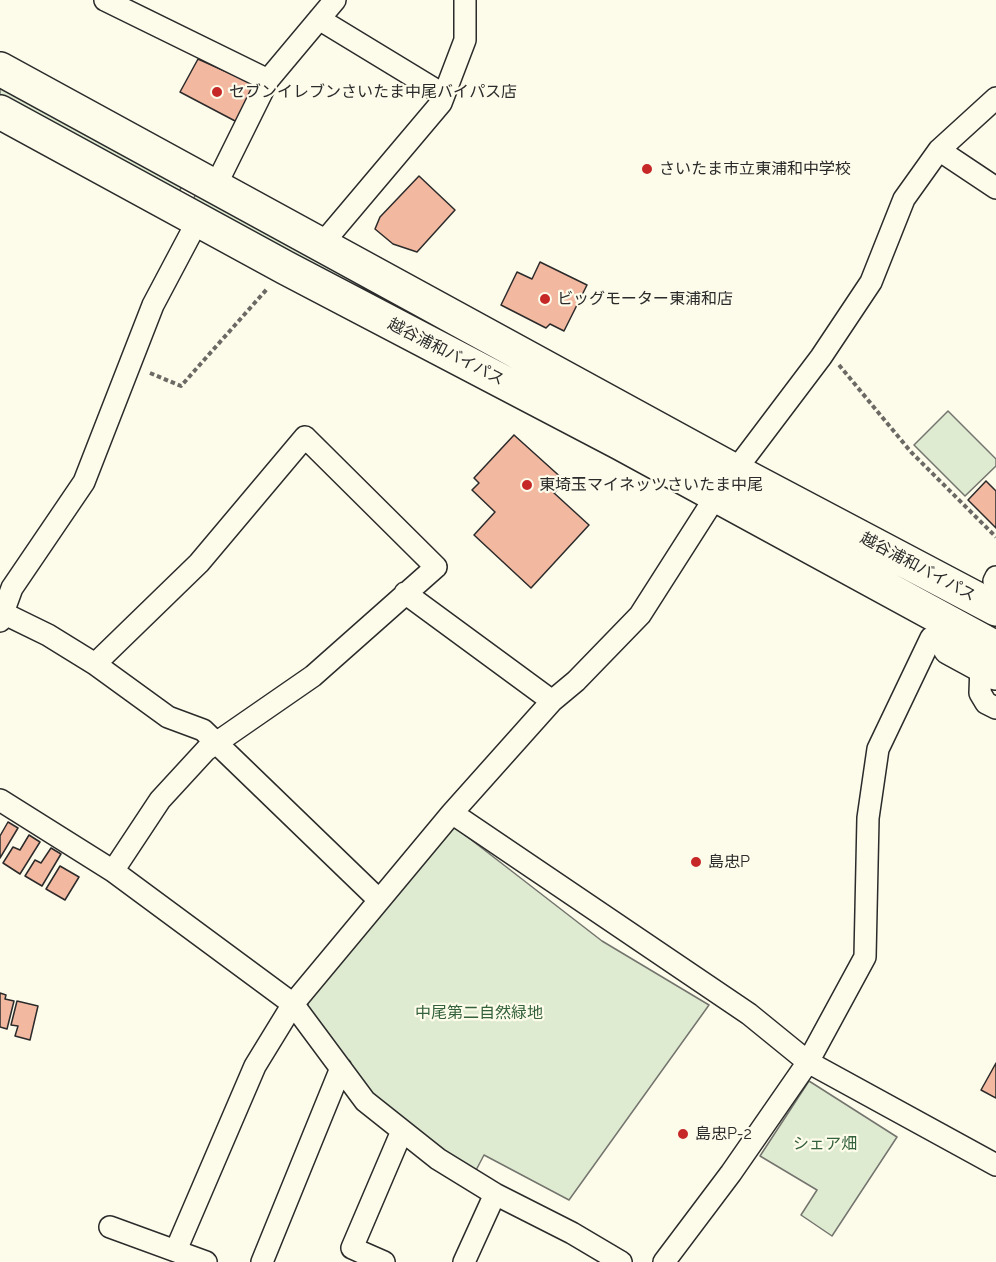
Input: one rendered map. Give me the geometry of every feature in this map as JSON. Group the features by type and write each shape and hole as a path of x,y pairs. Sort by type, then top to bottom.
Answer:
{"highway":[{"name":"越谷浦和バイパス","path":"0,69 322,244 725,483 986,655"},
{"name":"越谷浦和バイパス","path":"0,112 286,268 610,438 840,526 901,544 993,590"},
{"name":"越谷浦和バイパス","path":"891,592 908,617 931,638 986,655"}],"street":[{"path":"105,0 268,80"},
{"path":"216,185 268,80 335,0"},
{"path":"322,244 441,104 465,40 465,0"},
{"path":"320,19 444,96"},
{"path":"176,1250 255,1066 293,1004 452,813 552,701 576,681 640,615 725,483 826,350 871,282 904,199 939,150 996,98"},
{"path":"939,150 996,188"},
{"path":"198,220 153,305 84,482 6,586 1,617 48,635 96,664 168,717 202,730 380,900"},
{"path":"96,664 199,563 305,437 436,567 313,676 215,744 160,800 113,871"},
{"path":"405,593 552,701"},
{"path":"664,1262 731,1173 808,1062 865,957 868,818 878,749 931,638"},
{"path":"986,655 980,693 986,703 996,708"},
{"path":"0,800 113,871 293,1004 365,1101 438,1159 495,1194 572,1233 621,1262"},
{"path":"452,813 749,1014 808,1062 996,1166"},
{"path":"262,1262 340,1068"},
{"path":"384,1262 352,1248 402,1131"},
{"path":"464,1262 495,1194"},
{"path":"110,1227 206,1262"}],"path":[{"path":"129,364 181,386 286,268"},
{"path":"826,350 911,452 996,537"}],"green space":[{"path":"0,85 183,183 178,195 0,100"},
{"path":"197,192 572,400 191,203"},
{"path":"948,411 996,459 996,466 965,496 914,445"},
{"name":"中尾第二自然緑地","path":"446,828 456,828 602,941 709,1005 569,1200 484,1155 474,1174 377,1101 308,1012 308,999"},
{"name":"シェア畑","path":"809,1081 897,1137 832,1236 801,1215 817,1190 760,1156"}],"building":[{"path":"198,59 249,82 255,91 237,122 180,92"},
{"path":"419,176 455,210 417,252 393,244 375,229 380,217"},
{"path":"540,262 587,285 564,331 550,324 546,328 501,305 517,272 532,279"},
{"path":"514,435 565,481 554,493 589,525 531,588 474,535 495,512 472,490 479,483 474,478"},
{"path":"986,481 996,491 996,528 968,500"},
{"path":"8,822 18,828 0,858 0,836"},
{"path":"29,835 40,842 20,874 3,863 13,847 20,850"},
{"path":"51,848 61,854 42,886 25,876 35,860 41,863"},
{"path":"60,866 79,877 65,900 46,889"},
{"path":"0,993 6,995 5,999 14,1001 7,1029 0,1027"},
{"path":"17,1001 38,1006 30,1040 15,1036 18,1026 11,1025"},
{"path":"996,1063 996,1098 981,1090"}],"place":[{"name":"セブンイレブンさいたま中尾バイパス店","path":"217,92"},
{"name":"さいたま市立東浦和中学校","path":"647,169"},
{"name":"ビッグモーター東浦和店","path":"545,299"},
{"name":"東埼玉マイネッツさいたま中尾","path":"527,485"},
{"name":"島忠P","path":"696,862"},
{"name":"島忠P-2","path":"683,1134"}]}
